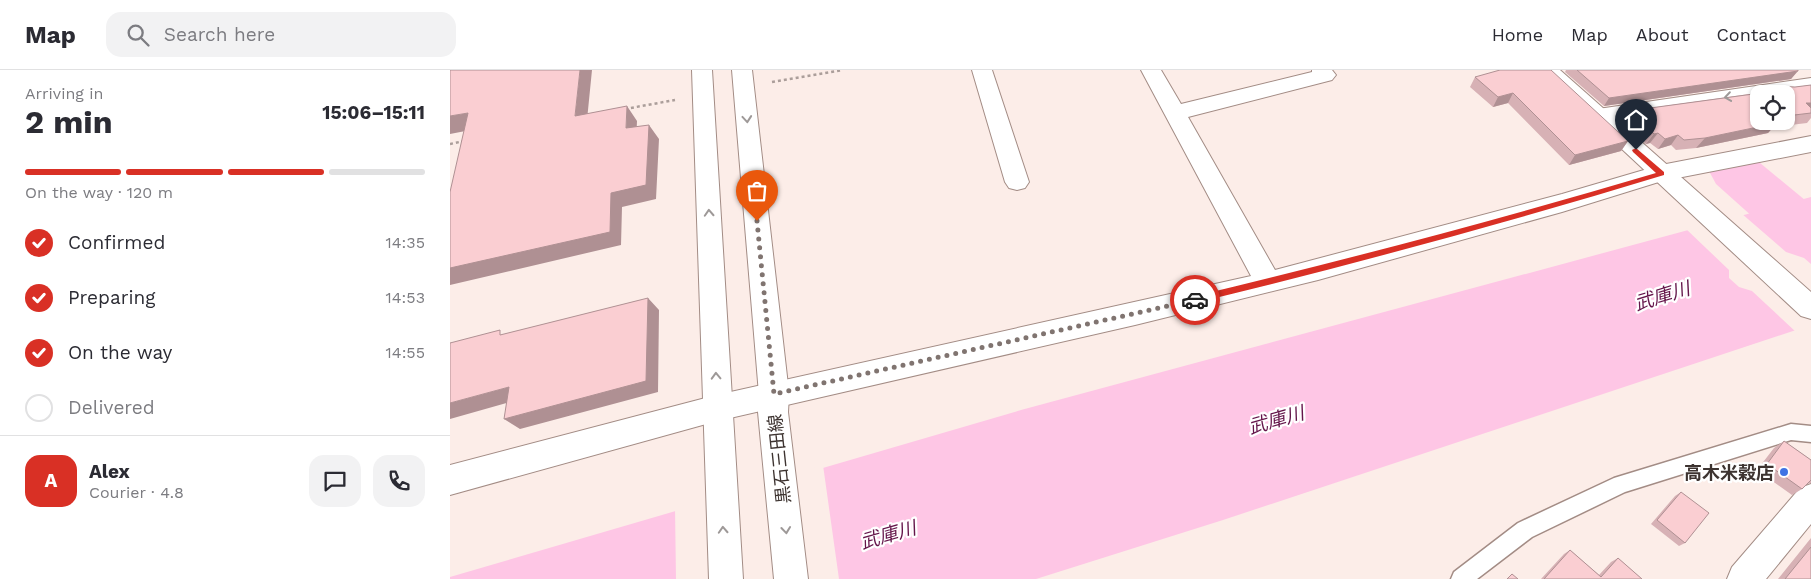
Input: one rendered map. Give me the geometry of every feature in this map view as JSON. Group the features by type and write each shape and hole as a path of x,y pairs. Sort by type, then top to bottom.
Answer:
{"street":[{"path":"982,70 1017,182"},
{"path":"1151,70 1268,282"},
{"path":"1175,113 1325,74 1322,70"},
{"path":"1547,70 1811,308"},
{"name":"黒石三田線","path":"743,78 791,579"},
{"path":"702,82 726,579"},
{"path":"1598,116 1811,85"},
{"path":"450,480 1268,282 1562,203 1811,144"},
{"path":"1744,579 1811,498"}],"lane":[{"path":"1461,579 1525,530 1622,484 1790,432 1811,434"}],"path":[{"path":"743,78 843,70"},
{"path":"625,110 702,82"},
{"path":"450,144 470,140"}],"water":[{"name":"武庫川","path":"1811,197 1811,325 1223,520 1036,579 450,579 450,577 1021,410"}],"pier":[{"path":"1741,213 1786,252 1804,258 1811,264 1811,327 1796,332 1752,291 1739,287 1729,278 1729,270 1685,228"},
{"path":"823,465 839,579 676,579 675,508"}],"building":[{"path":"450,70 580,70 575,116 627,106 626,128 649,125 646,185 611,193 610,232 450,268 450,192 468,113 450,116"},
{"path":"1500,70 1551,70 1628,141 1575,155 1513,93 1498,97 1475,77"},
{"path":"1577,70 1798,70 1798,71 1609,98"},
{"path":"1811,85 1811,103 1806,103 1811,108 1811,113 1795,115 1795,87"},
{"path":"1750,94 1750,129 1705,138 1684,140 1678,135 1665,139 1658,133 1654,134 1628,111"},
{"path":"648,298 646,381 504,419 509,387 450,403 450,343 500,330 500,335"},
{"path":"1784,441 1811,460 1811,480 1802,489 1767,464"},
{"path":"1681,492 1709,513 1685,543 1657,520"},
{"path":"1811,547 1811,579 1785,579"},
{"path":"1570,550 1601,577 1618,558 1642,579 1544,579"},
{"path":"1512,574 1518,579 1507,579"}],"waterway":[{"path":"1735,171 1811,236"}],"way so far":[{"path":"757,221 774,394 1195,300"}],"place":[{"name":"高木米穀店","path":"1784,472"}],"route":[{"path":"1195,300 1318,270 1661,174 1636,150"}]}
